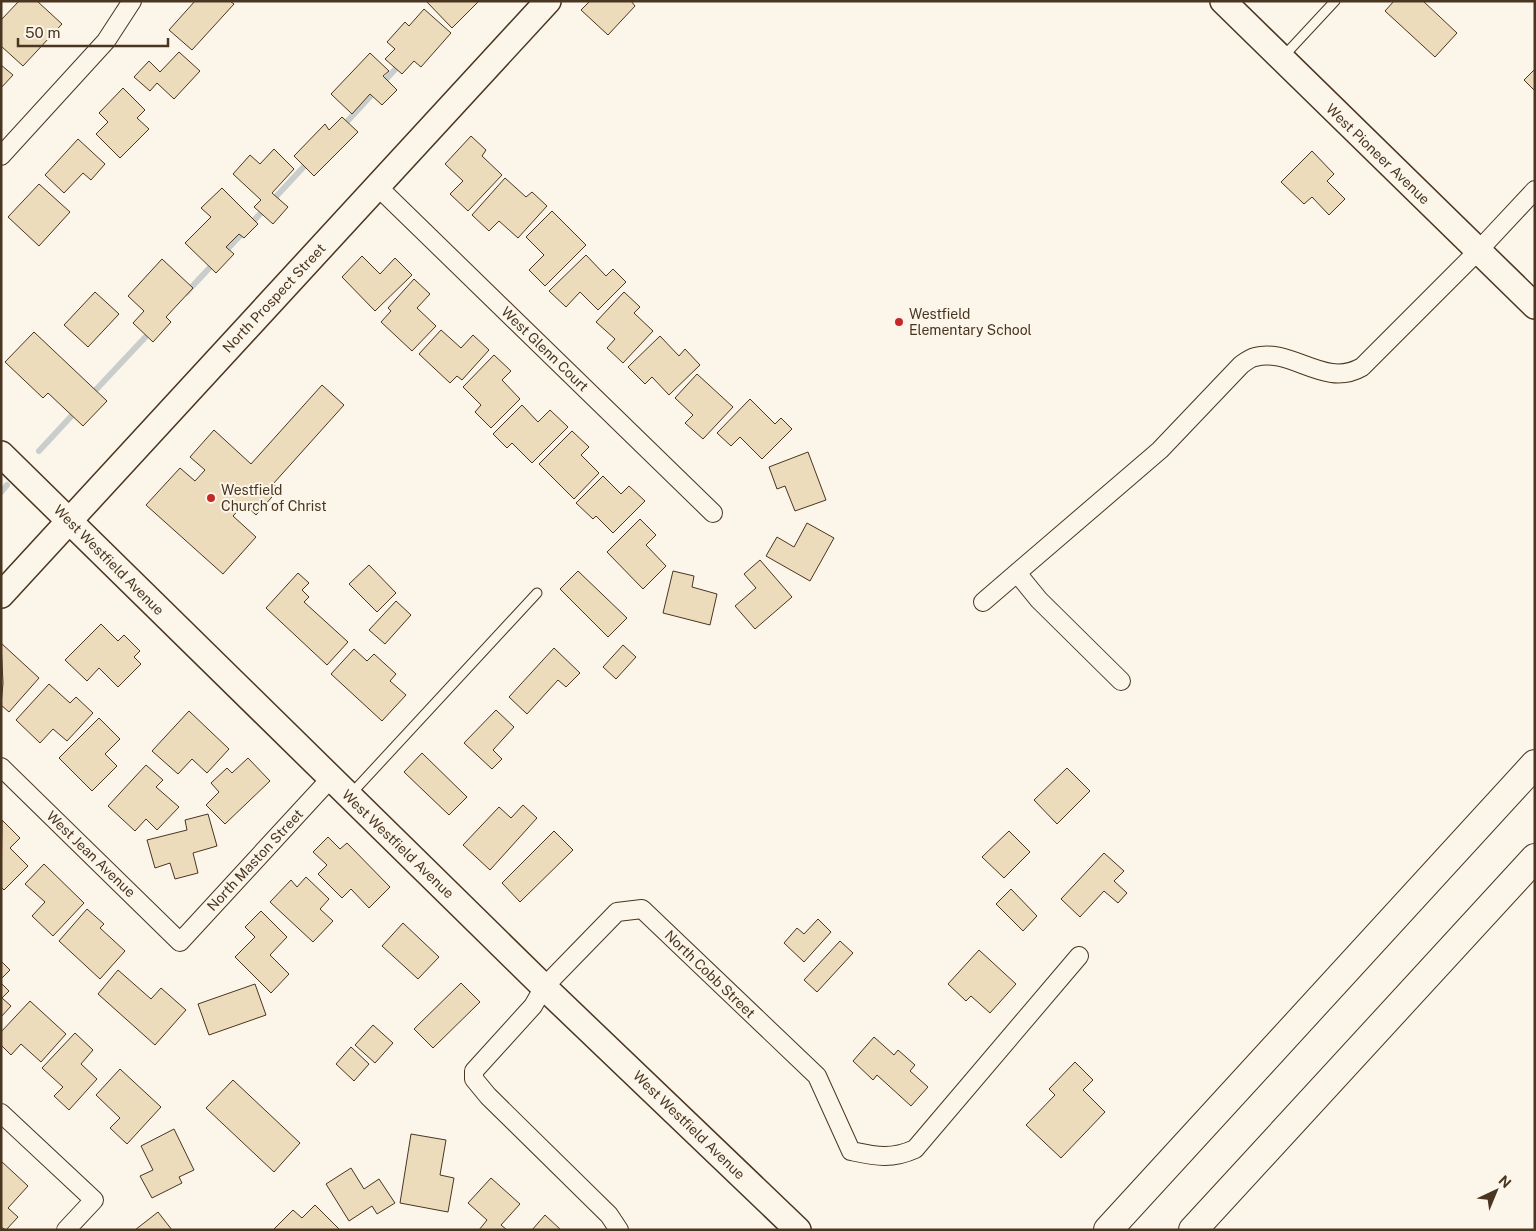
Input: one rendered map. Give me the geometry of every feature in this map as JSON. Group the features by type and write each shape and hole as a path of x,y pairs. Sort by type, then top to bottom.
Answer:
{"highway":[{"path":"1108,1230 1535,764"},
{"path":"1193,1230 1535,858"}],"street":[{"path":"1,156 93,57 118,25 132,1"},
{"name":"North Prospect Street","path":"1,595 548,1"},
{"name":"West Pioneer Avenue","path":"1223,1 1535,306"},
{"name":"West Glenn Court","path":"377,186 713,513"},
{"path":"983,602 1160,450 1241,365 1255,357 1271,357 1289,360 1335,375 1350,374 1362,367 1478,251 1535,190"},
{"name":"West Westfield Avenue","path":"1,454 544,987 798,1230"},
{"path":"1017,573 1039,600 1121,681"},
{"name":"West Jean Avenue","path":"1,767 180,942"},
{"name":"North Maston Street","path":"180,942 331,778"},
{"name":"North Cobb Street","path":"619,1230 609,1215 488,1096 474,1079 474,1071 482,1060 533,1006 544,987 617,912 642,909 817,1076 850,1151 883,1157 904,1154 915,1149 1079,956"},
{"path":"1,1113 94,1200 66,1230"}],"lane":[{"path":"1281,59 1335,1"},
{"path":"350,796 537,593"}],"building":[{"path":"19,1 37,1 62,24 23,66 1,46 1,20"},
{"path":"195,1 230,1 234,4 192,50 169,30"},
{"path":"426,1 479,1 452,28"},
{"path":"590,1 631,1 635,6 608,35 581,10"},
{"path":"1394,1 1423,1 1457,33 1435,57 1385,11"},
{"path":"424,9 451,33 421,67 414,61 402,74 385,59 395,49 387,42 405,22 409,26"},
{"path":"179,52 200,71 174,99 157,83 150,91 134,77 149,61 160,72"},
{"path":"370,53 389,71 383,76 397,90 382,105 370,94 352,114 331,94"},
{"path":"1,65 13,75 1,88"},
{"path":"1535,69 1535,91 1524,80"},
{"path":"123,88 145,110 137,118 149,129 120,158 96,134 108,122 99,113"},
{"path":"342,117 358,132 314,176 294,156 325,124 329,130"},
{"path":"471,136 486,150 482,156 502,175 468,211 450,194 463,181 445,164"},
{"path":"78,139 105,164 91,180 83,173 64,193 45,175"},
{"path":"274,149 294,169 272,193 288,207 273,224 254,207 261,200 233,174 250,155 260,164"},
{"path":"1312,151 1334,174 1327,181 1345,199 1329,215 1312,197 1304,204 1281,182"},
{"path":"505,178 526,197 532,192 547,206 518,238 499,221 489,231 472,215"},
{"path":"39,184 70,212 39,246 8,217"},
{"path":"222,188 258,224 244,238 239,234 226,247 234,254 216,273 185,243 211,217 201,208"},
{"path":"552,211 586,245 545,286 529,270 544,255 526,237"},
{"path":"586,255 606,276 613,269 626,282 598,310 580,292 566,307 549,291"},
{"path":"362,256 380,274 395,258 412,275 375,311 342,277"},
{"path":"162,259 193,288 166,317 171,322 153,342 133,323 144,311 128,296"},
{"path":"414,279 430,294 417,308 436,326 412,351 381,322 391,311 388,308"},
{"path":"95,292 119,314 88,347 64,325"},
{"path":"624,292 640,307 634,313 653,331 623,363 607,348 615,339 596,322"},
{"path":"441,330 461,348 473,335 489,350 462,380 457,376 450,383 419,354"},
{"path":"34,332 107,401 83,426 48,393 43,398 5,362"},
{"path":"660,336 679,356 685,349 700,365 669,395 652,377 645,384 628,367"},
{"path":"494,355 511,371 502,380 520,399 491,428 475,412 481,405 463,387"},
{"path":"697,374 733,407 703,439 685,423 693,415 675,398"},
{"path":"322,385 344,405 273,484 279,489 256,515 244,504 233,516 256,537 223,574 146,505 180,468 195,481 205,470 190,457 214,430 251,464"},
{"path":"750,399 775,424 781,418 792,429 762,459 740,437 731,446 717,433"},
{"path":"522,405 538,422 550,410 568,427 532,463 512,443 507,448 493,434"},
{"path":"572,431 589,447 581,455 599,473 574,499 539,464"},
{"path":"808,452 826,500 795,511 785,486 777,489 769,467"},
{"path":"603,476 621,494 629,486 645,501 613,533 596,516 593,519 576,503"},
{"path":"640,519 656,535 646,545 666,566 643,589 607,552"},
{"path":"807,523 834,538 810,581 766,556 777,537 794,547"},
{"path":"760,560 792,597 755,629 735,606 756,588 744,574"},
{"path":"369,565 396,593 377,612 349,584"},
{"path":"578,571 627,618 608,637 560,589"},
{"path":"673,571 694,576 692,587 717,594 710,625 663,613"},
{"path":"298,573 309,583 302,590 309,597 304,602 348,642 327,665 266,608"},
{"path":"396,601 411,615 385,644 369,630"},
{"path":"101,624 118,641 124,635 140,651 134,657 141,664 118,687 99,668 87,681 65,660"},
{"path":"1,643 39,678 9,712 1,705 3,683"},
{"path":"623,645 636,657 616,679 603,667"},
{"path":"554,648 580,673 566,687 558,680 527,714 509,697"},
{"path":"354,649 367,661 374,654 396,674 390,681 406,695 382,721 331,674"},
{"path":"49,684 70,703 76,697 93,713 67,741 53,729 40,743 16,720"},
{"path":"496,710 514,727 493,750 502,759 492,769 464,743"},
{"path":"189,711 229,749 207,773 192,759 178,774 152,751"},
{"path":"99,718 120,739 105,754 117,766 92,791 59,758"},
{"path":"422,753 467,797 449,815 404,772"},
{"path":"248,758 270,781 225,824 206,805 219,792 211,783 227,768 232,773"},
{"path":"146,765 163,780 156,787 179,807 157,830 146,819 135,831 108,806"},
{"path":"1067,768 1090,791 1057,824 1034,800"},
{"path":"523,805 537,818 490,870 463,845 499,807 511,818"},
{"path":"208,814 217,846 193,853 198,873 175,879 170,863 155,868 147,840 187,830 185,820"},
{"path":"2,820 20,838 10,848 28,866 4,890 1,887"},
{"path":"554,831 573,850 520,902 502,883"},
{"path":"1009,831 1030,852 1004,878 982,857"},
{"path":"328,837 340,849 347,843 390,887 369,908 351,889 342,898 318,874 327,865 313,852"},
{"path":"1104,853 1124,871 1114,881 1127,893 1118,903 1104,891 1080,917 1061,899"},
{"path":"44,864 84,903 53,936 32,916 45,902 25,884"},
{"path":"306,877 329,899 320,909 333,921 313,942 270,902 291,880 297,887"},
{"path":"1011,889 1037,916 1023,931 996,904"},
{"path":"87,909 104,924 100,928 125,951 100,979 59,941"},
{"path":"261,911 287,937 270,955 289,974 271,993 235,957 255,937 245,927"},
{"path":"818,919 831,932 804,962 784,943 797,928 804,934"},
{"path":"403,923 439,957 418,979 382,946"},
{"path":"840,941 853,953 817,992 804,980"},
{"path":"979,950 1016,984 990,1013 971,996 966,1001 948,984"},
{"path":"1,961 10,970 1,979"},
{"path":"118,970 151,999 161,988 186,1010 155,1045 98,994"},
{"path":"1,983 9,991 2,998 11,1006 1,1017"},
{"path":"461,983 480,1002 433,1048 414,1029"},
{"path":"255,984 266,1015 209,1035 198,1004"},
{"path":"30,1001 66,1034 41,1062 21,1044 11,1055 1,1045 1,1032"},
{"path":"373,1025 393,1043 375,1063 355,1045"},
{"path":"75,1033 93,1050 81,1064 97,1079 69,1110 54,1096 63,1087 42,1068"},
{"path":"874,1037 894,1055 898,1050 915,1065 910,1071 928,1087 911,1106 877,1075 873,1080 853,1061"},
{"path":"351,1047 369,1064 354,1081 336,1064"},
{"path":"1075,1062 1093,1080 1083,1090 1105,1112 1061,1158 1026,1125 1055,1095 1049,1089"},
{"path":"120,1069 161,1107 127,1144 110,1128 120,1118 96,1095"},
{"path":"233,1080 300,1143 274,1172 206,1108"},
{"path":"174,1129 194,1170 179,1177 182,1183 152,1198 140,1176 153,1170 141,1146"},
{"path":"411,1134 446,1140 440,1175 454,1178 448,1212 400,1203"},
{"path":"1,1161 28,1186 8,1208 18,1217 6,1230 1,1227"},
{"path":"351,1168 364,1189 379,1179 395,1203 377,1214 372,1206 349,1221 326,1184"},
{"path":"491,1178 520,1204 501,1225 507,1230 479,1230 487,1220 468,1203"},
{"path":"315,1205 340,1230 273,1230 293,1210 302,1218"},
{"path":"158,1212 172,1230 135,1230"},
{"path":"545,1215 561,1230 532,1230"}],"waterway":[{"path":"342,127 401,63"},
{"path":"222,255 309,161"},
{"path":"186,293 215,262"},
{"path":"91,395 152,330"},
{"path":"39,451 77,410"},
{"path":"1,492 7,485"}],"place":[{"name":"Westfield Elementary School","path":"899,322"},
{"name":"Westfield Church of Christ","path":"211,498"}]}
